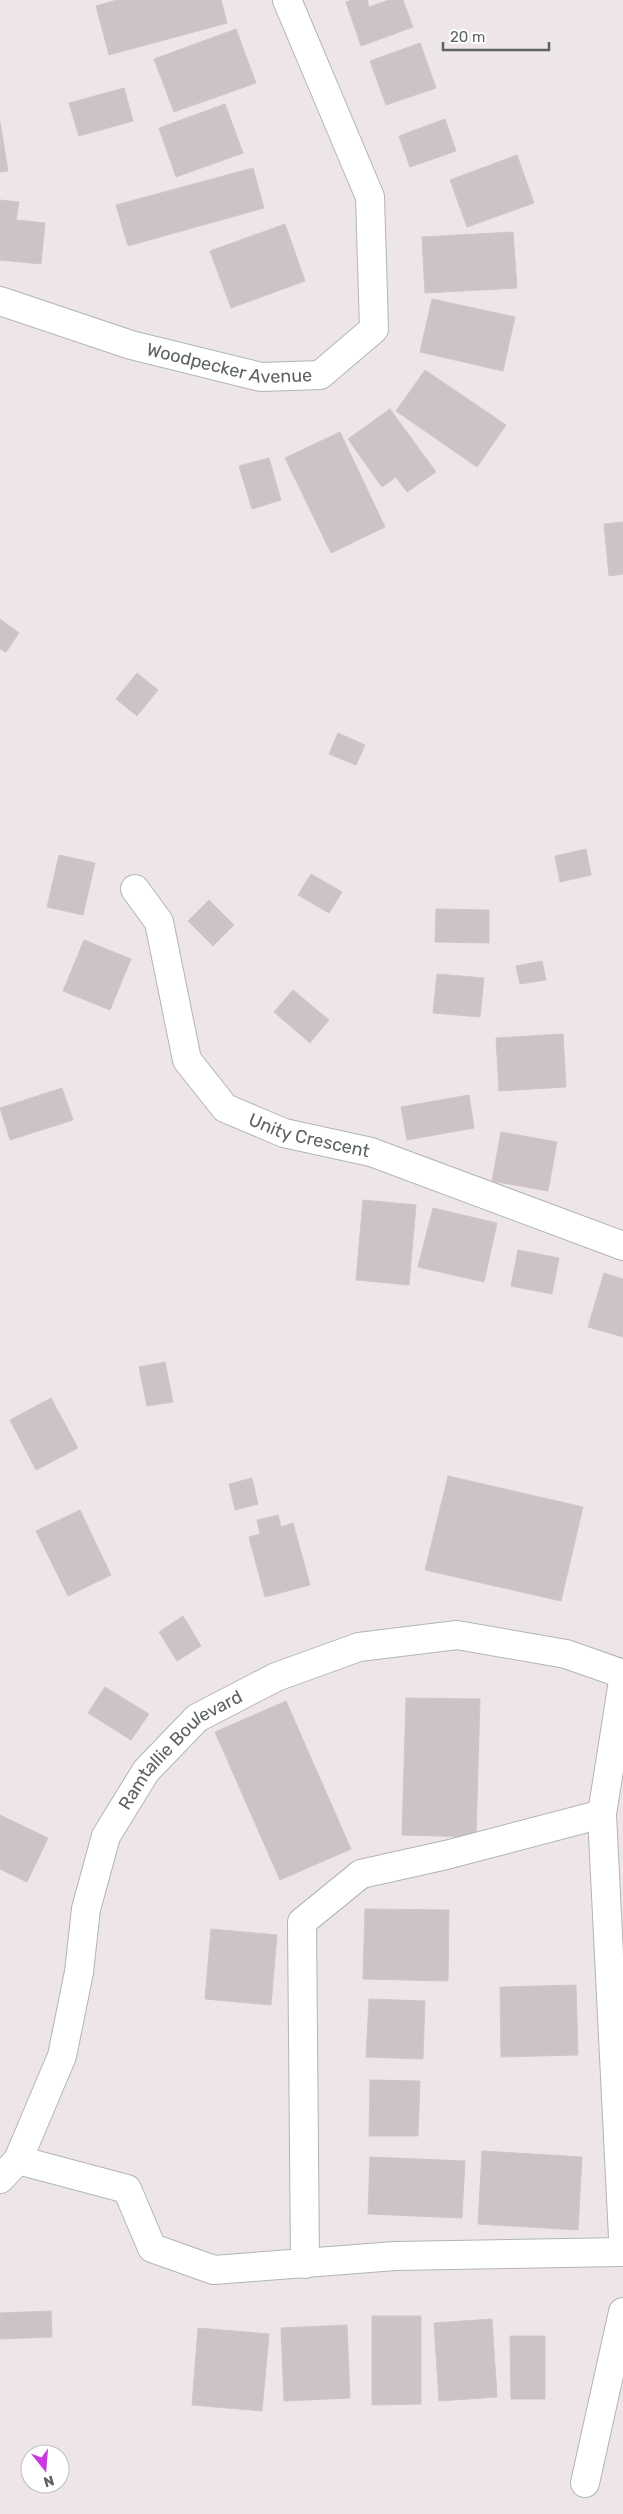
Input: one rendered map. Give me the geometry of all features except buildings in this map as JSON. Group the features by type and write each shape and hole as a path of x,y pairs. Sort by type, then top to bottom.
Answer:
{"street":[{"name":"Woodpecker Avenue","path":"0,301 131,345 261,377 320,375 374,329 370,197 287,0"},
{"name":"Unity Crescent","path":"135,890 159,922 187,1060 226,1108 284,1132 371,1152 623,1246"},
{"name":"Ramtallie Boulevard","path":"9,2170 62,2056 79,1972 86,1909 106,1836 146,1771 197,1718 276,1677 359,1648 457,1635 566,1654 623,1674"},
{"path":"623,1681 602,1814 623,2238"},
{"path":"305,2264 302,1922 361,1874 446,1855 602,1814"},
{"path":"9,2170 127,2189 152,2248 214,2270 395,2256 623,2252"},
{"path":"585,2483 623,2312"}]}
